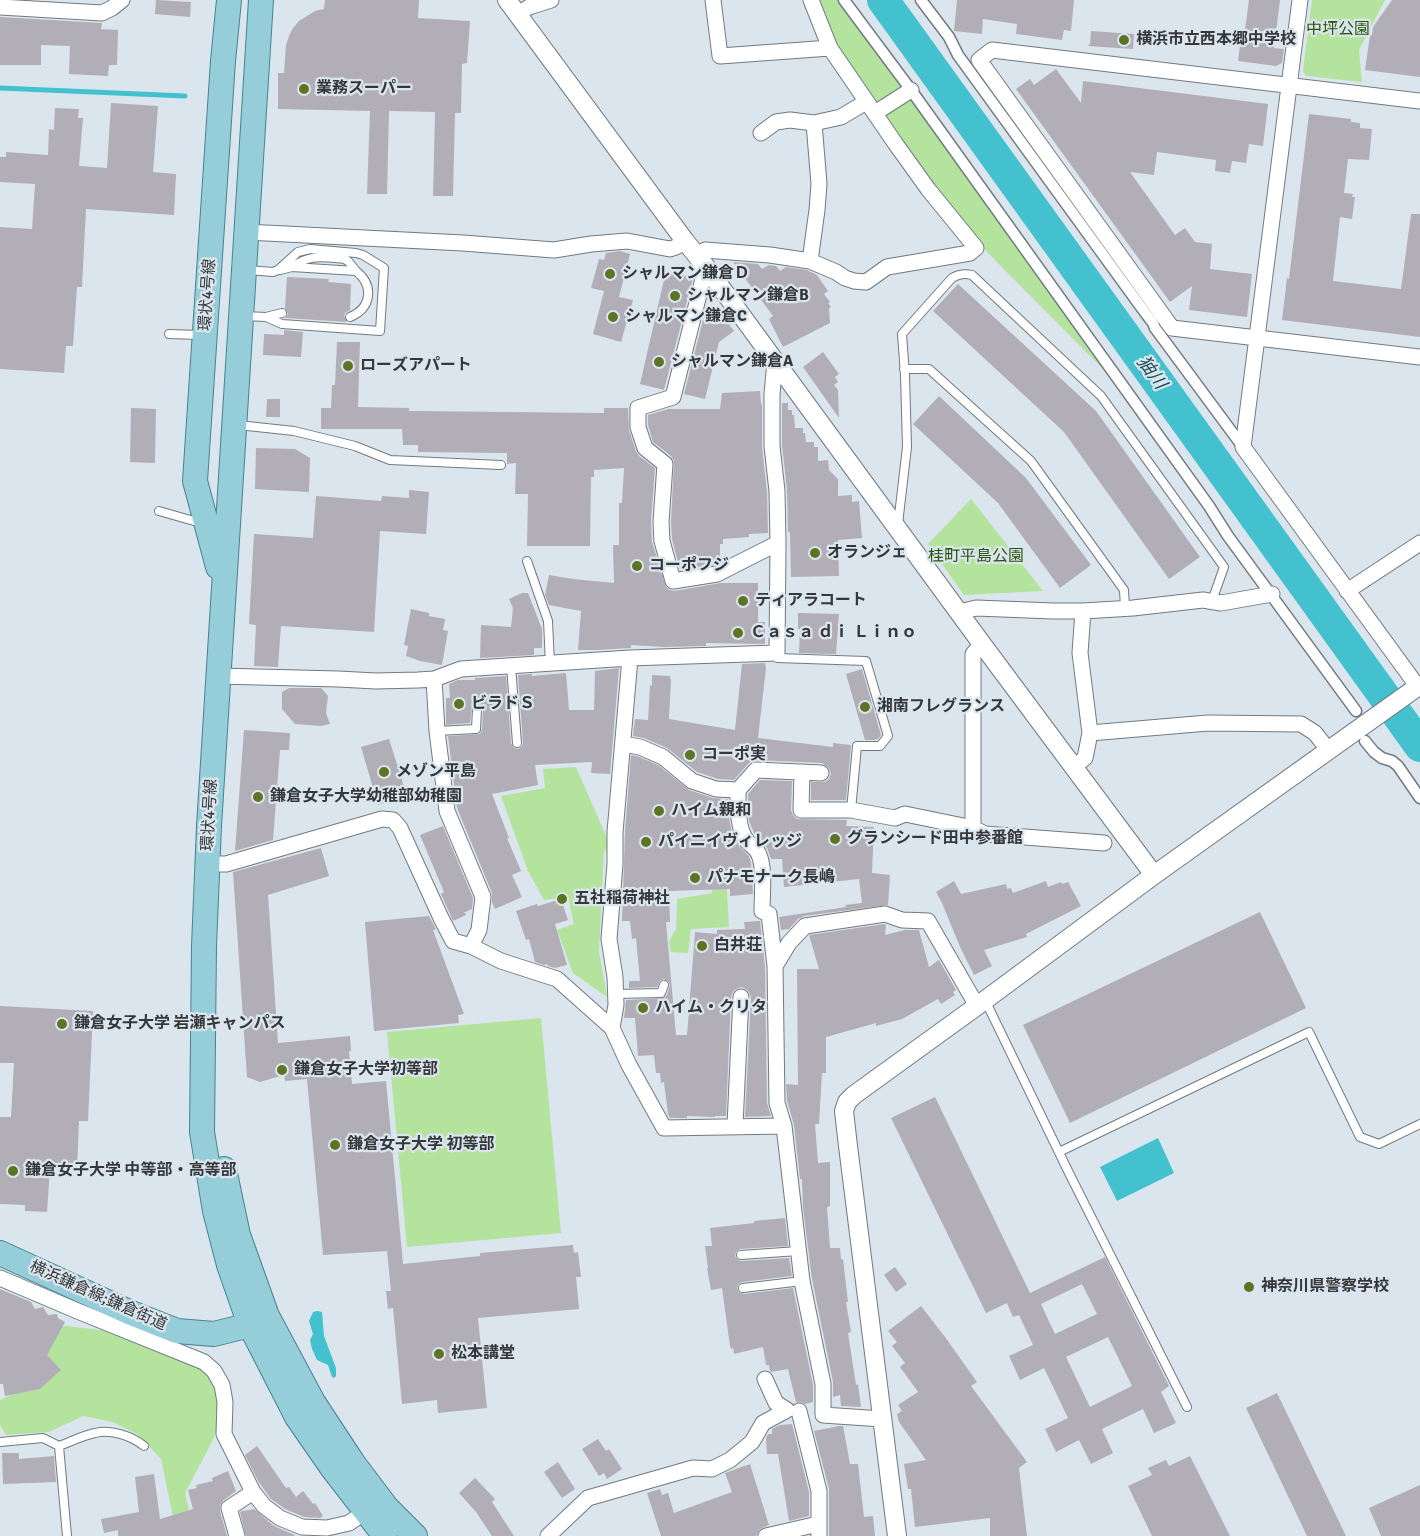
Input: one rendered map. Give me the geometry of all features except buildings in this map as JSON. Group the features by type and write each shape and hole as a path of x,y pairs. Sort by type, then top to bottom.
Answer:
{"main road":[{"name":"環状4号線","path":"217,525 195,481 229,0"},
{"name":"環状4号線","path":"259,1321 229,1265 215,1211 202,1132 202,1042 207,864 223,587 217,525 233,424 261,0"},
{"name":"横浜鎌倉線;鎌倉街道","path":"0,1253 129,1312 177,1331 214,1334 259,1321"},
{"path":"259,1321 297,1417 385,1536"},
{"path":"259,1321 353,1463 387,1508 415,1536"}],"street":[{"path":"0,7 102,13 122,0"},
{"path":"512,7 529,7 551,0"},
{"path":"712,0 720,56 830,48"},
{"path":"778,543 717,574 673,581 662,541 665,464 645,448 638,427 638,408 673,396 705,250 752,253 810,261 845,278 866,282 887,267 970,253 976,248 928,189 830,48 811,0"},
{"path":"844,0 911,90 1228,536 1362,717"},
{"path":"897,1536 844,1111 847,1102 1154,875 1329,751 1362,717 1417,687 1155,328 958,55 949,37 921,0"},
{"path":"1243,447 1300,0"},
{"path":"512,7 1154,875"},
{"path":"1420,101 992,50 979,60 1172,328 1420,357"},
{"path":"761,133 776,122 790,120 814,123 841,117 911,90"},
{"path":"810,261 819,184 814,123"},
{"path":"246,232 554,250 627,241 670,249 676,248 685,241"},
{"path":"218,676 376,681 418,680 434,678 461,669 630,658 777,653 777,491 772,446 772,394 776,362"},
{"path":"1347,591 1420,543"},
{"path":"960,612 976,608 1053,611 1125,609 1203,600 1221,603 1272,594"},
{"path":"1074,767 1085,758 1090,734 1080,653 1083,611"},
{"path":"973,828 973,654 982,644"},
{"path":"612,1028 616,1005 615,977 609,939 615,832 630,658"},
{"path":"434,678 437,731 447,811 483,897 479,930 471,946"},
{"path":"1090,734 1208,723 1300,724 1315,733 1329,751"},
{"path":"1365,741 1374,752 1398,766 1420,798"},
{"path":"623,744 640,747 663,757 692,781 716,789 738,790"},
{"path":"821,773 756,770 738,790 738,815 746,840 759,854 762,911 769,914 775,966 777,1103 784,1125 802,1281 824,1384 823,1415"},
{"path":"802,772 801,810 851,810 895,818 905,814 973,828 985,834 1104,843"},
{"path":"207,864 226,864 382,819 393,820 400,828 453,941 471,946 501,961 557,979 612,1028 629,1065 664,1128 784,1125"},
{"path":"775,966 789,943 806,926 885,914 902,920 928,921 981,1003"},
{"path":"735,1125 741,997"},
{"path":"0,1278 204,1362 214,1371 222,1385 225,1402 224,1434 253,1492 264,1506 280,1518 302,1527 327,1528 349,1523 366,1512"},
{"path":"765,1379 776,1403 793,1411 882,1419"},
{"path":"766,1536 819,1530 819,1491 793,1411"},
{"path":"548,1536 588,1498 693,1468 712,1469 730,1460 752,1442 763,1423 793,1411"},
{"path":"237,1536 229,1508 253,1492"}],"lane":[{"path":"266,317 282,324 380,331 384,268 363,255 304,250 292,256 278,270"},
{"path":"243,270 273,272 292,267 356,271 362,275 368,285 368,295 363,309 350,317"},
{"path":"898,528 907,447 902,334 952,278 959,274 972,275 1101,396 1224,567 1212,601"},
{"path":"240,316 266,317 282,313"},
{"path":"169,334 205,336"},
{"path":"904,369 929,369 1031,461 1124,590 1125,609"},
{"path":"233,424 294,431 355,446 390,460 501,465"},
{"path":"159,511 217,525"},
{"path":"527,561 548,621 550,664"},
{"path":"777,653 777,658 866,661 888,736 880,746 857,746 851,810"},
{"path":"511,666 517,743"},
{"path":"437,731 476,729 477,709"},
{"path":"615,994 661,993 664,985"},
{"path":"981,1003 1059,1152 1187,1407"},
{"path":"1059,1152 1309,1032 1360,1137 1379,1144 1420,1124"},
{"path":"741,1256 798,1251"},
{"path":"743,1288 802,1281"},
{"path":"0,1442 43,1438 59,1446 96,1432 123,1435 144,1446"},
{"path":"59,1446 67,1536"}],"green space":[{"path":"817,0 839,0 905,90 876,107 829,31"},
{"name":"中坪公園","path":"1312,0 1385,0 1359,50 1362,82 1306,76 1303,71"},
{"path":"910,97 1110,376 984,249 882,114"},
{"name":"桂町平島公園","path":"971,499 1043,591 964,595 928,544"},
{"name":"五社稲荷神社","path":"576,767 610,845 604,852 599,951 607,997 573,973 557,930 574,924 568,897 544,900 528,871 501,796 545,788 543,769"},
{"path":"714,855 725,855 729,927 691,929 688,953 671,952 669,941 676,929 677,899 712,893"},
{"path":"541,1018 561,1233 407,1247 387,1032"},
{"path":"50,1324 117,1332 215,1368 227,1403 212,1442 185,1493 195,1536 177,1536 161,1459 138,1435 113,1422 83,1416 49,1432 6,1435 0,1425 0,1400 42,1380"}],"water":[{"path":"1158,1138 1174,1173 1117,1201 1100,1167"},
{"path":"313,1312 322,1312 324,1336 336,1368 334,1378 328,1365 317,1360 312,1349 310,1340 313,1334 309,1321"}],"waterway":[{"name":"㹨川","path":"883,0 1420,746"},
{"path":"0,88 185,96"}],"place":[{"name":"横浜市立西本郷中学校","path":"1124,40"},
{"name":"業務スーパー","path":"304,89"},
{"name":"シャルマン鎌倉Ｄ","path":"610,274"},
{"name":"シャルマン鎌倉B","path":"675,296"},
{"name":"シャルマン鎌倉C","path":"613,317"},
{"name":"シャルマン鎌倉A","path":"659,362"},
{"name":"ローズアパート","path":"348,366"},
{"name":"オランジェ","path":"815,553"},
{"name":"コーポフジ","path":"637,566"},
{"name":"ティアラコート","path":"743,601"},
{"name":"Ｃａｓａ ｄｉ Ｌｉｎｏ","path":"738,633"},
{"name":"ビラドＳ","path":"459,704"},
{"name":"湘南フレグランス","path":"865,707"},
{"name":"コーポ実","path":"690,755"},
{"name":"メゾン平島","path":"384,772"},
{"name":"鎌倉女子大学幼稚部幼稚園","path":"258,797"},
{"name":"ハイム親和","path":"659,811"},
{"name":"グランシード田中参番館","path":"835,839"},
{"name":"パイニイヴィレッジ","path":"646,842"},
{"name":"パナモナーク長嶋","path":"695,878"},
{"name":"五社稲荷神社","path":"562,899"},
{"name":"白井荘","path":"702,946"},
{"name":"ハイム・クリタ","path":"643,1008"},
{"name":"鎌倉女子大学 岩瀬キャンパス","path":"62,1024"},
{"name":"鎌倉女子大学初等部","path":"282,1070"},
{"name":"鎌倉女子大学 初等部","path":"335,1145"},
{"name":"鎌倉女子大学 中等部・高等部","path":"13,1171"},
{"name":"神奈川県警察学校","path":"1249,1287"},
{"name":"松本講堂","path":"439,1354"}]}
